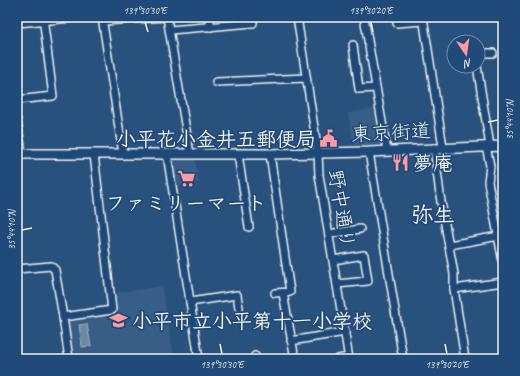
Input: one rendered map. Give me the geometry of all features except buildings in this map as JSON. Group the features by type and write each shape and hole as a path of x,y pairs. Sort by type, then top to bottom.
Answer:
{"main road":[{"name":"東京街道","path":"19,154 270,154 369,152 503,146"}],"street":[{"path":"17,23 44,19 83,17"},
{"path":"123,154 103,19 167,17 190,154"},
{"path":"209,17 211,26"},
{"path":"170,30 253,23 252,17"},
{"name":"野中通り","path":"297,17 349,358"},
{"path":"364,17 387,151"},
{"path":"17,100 52,96 44,19"},
{"path":"397,23 423,19 449,245 454,274 454,289 465,359"},
{"path":"353,45 359,89 376,88"},
{"path":"486,53 493,53"},
{"path":"478,74 490,166 488,182 503,262"},
{"path":"216,82 306,78"},
{"path":"17,120 19,154"},
{"path":"369,152 403,359"},
{"path":"63,317 112,310 94,154"},
{"path":"167,154 199,359"},
{"path":"238,154 249,226"},
{"path":"270,154 290,292 279,293 295,359"},
{"path":"329,234 360,230"},
{"path":"449,245 499,236"},
{"path":"333,260 364,255 368,281 337,284"},
{"path":"17,269 51,266 55,270 69,359"},
{"path":"454,289 503,282"},
{"path":"190,302 237,295 239,308"},
{"path":"291,340 344,332"},
{"path":"338,359 349,358"}],"shaded area":[{"path":"377,108 383,141 380,145 354,146 348,113"},
{"path":"175,159 195,159 199,183 175,186 171,161"},
{"name":"小平市立小平第十一小学校","path":"162,286 174,359 74,359 68,323 71,320 115,312 113,293"},
{"path":"87,324 91,346 82,347 79,325"}],"place":[{"name":"小平花小金井五郵便局","path":"329,139"},
{"name":"夢庵","path":"400,163"},
{"name":"ファミリーマート","path":"186,179"},
{"name":"小平市立小平第十一小学校","path":"119,321"}],"district":[{"name":"弥生","path":"433,214"}]}
